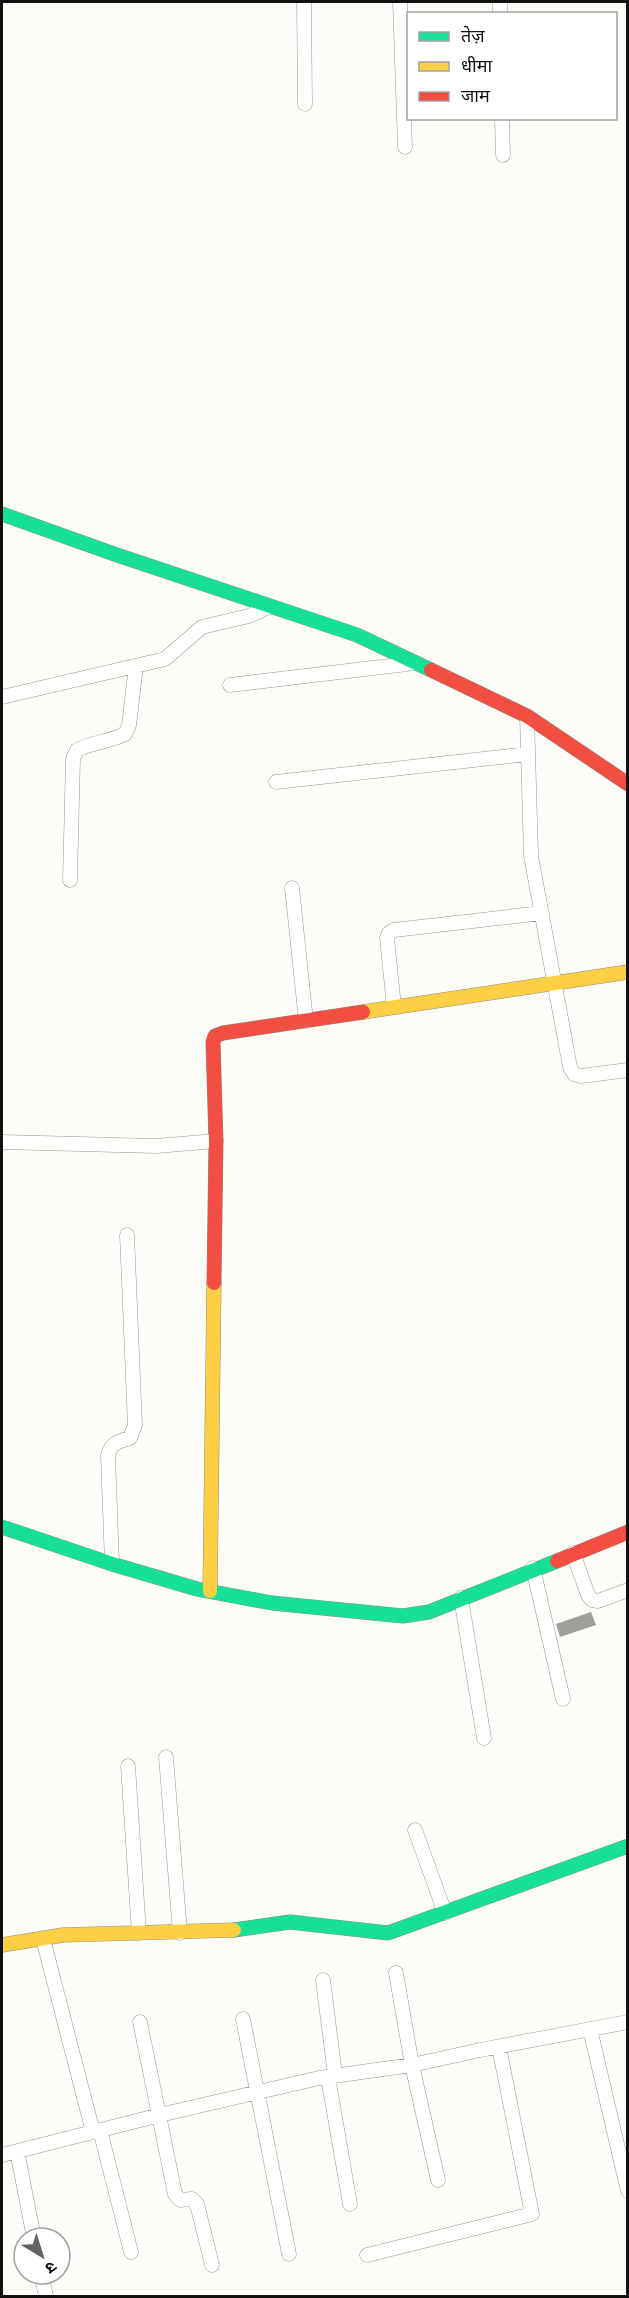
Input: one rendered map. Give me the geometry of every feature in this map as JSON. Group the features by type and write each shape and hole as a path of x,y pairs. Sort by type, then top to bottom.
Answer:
{"street":[{"path":"304,2 305,104"},
{"path":"400,2 405,147"},
{"path":"502,120 502,155"},
{"path":"2,513 268,607 357,635 527,716 627,784"},
{"path":"2,697 165,659 202,627 249,616 268,607"},
{"path":"230,685 415,663"},
{"path":"70,880 73,759 77,750 84,746 108,742 125,734 129,725 136,666"},
{"path":"527,716 531,856 570,1067 574,1074 581,1077 627,1070"},
{"path":"276,782 528,754"},
{"path":"292,888 306,1021"},
{"path":"394,1008 387,938 389,933 394,930 542,913"},
{"path":"210,1591 216,1141 213,1042 215,1036 627,972"},
{"path":"2,1142 156,1146 216,1141"},
{"path":"112,1564 108,1455 110,1447 116,1442 130,1438 135,1425 127,1235"},
{"path":"2,1527 112,1564 210,1591 272,1603 403,1616 429,1612 533,1568 627,1532"},
{"path":"573,1553 588,1595 592,1600 598,1601 627,1590"},
{"path":"533,1568 562,1699"},
{"path":"461,1598 484,1738"},
{"path":"166,1757 180,1933"},
{"path":"128,1766 139,1933"},
{"path":"415,1830 445,1913"},
{"path":"2,1945 63,1935 220,1932 290,1922 388,1934 627,1846"},
{"path":"43,1939 130,2252"},
{"path":"396,1973 412,2065 438,2180"},
{"path":"323,1980 332,2076 350,2204"},
{"path":"243,2019 289,2254"},
{"path":"140,2022 175,2194 180,2200 192,2199 197,2204 213,2265"},
{"path":"2,2155 159,2115 332,2076 412,2065 627,2022"},
{"path":"590,2030 627,2191"},
{"path":"368,2256 532,2214 499,2047"},
{"path":"17,2151 32,2226"}],"building":[{"path":"591,1612 596,1625 560,1637 556,1624"}],"traffic: fast":[{"path":"2,514 357,635 431,670"},
{"path":"2,1527 112,1564 197,1589 272,1603 403,1616 429,1612 557,1561"},
{"path":"234,1930 290,1922 388,1933 628,1846"}],"traffic: slow":[{"path":"363,1012 628,972"},
{"path":"210,1591 214,1283"},
{"path":"2,1945 63,1935 234,1930"}],"traffic: jam":[{"path":"431,670 527,716 628,784"},
{"path":"214,1283 216,1141 213,1042 215,1036 363,1012"},
{"path":"557,1561 628,1532"}]}
